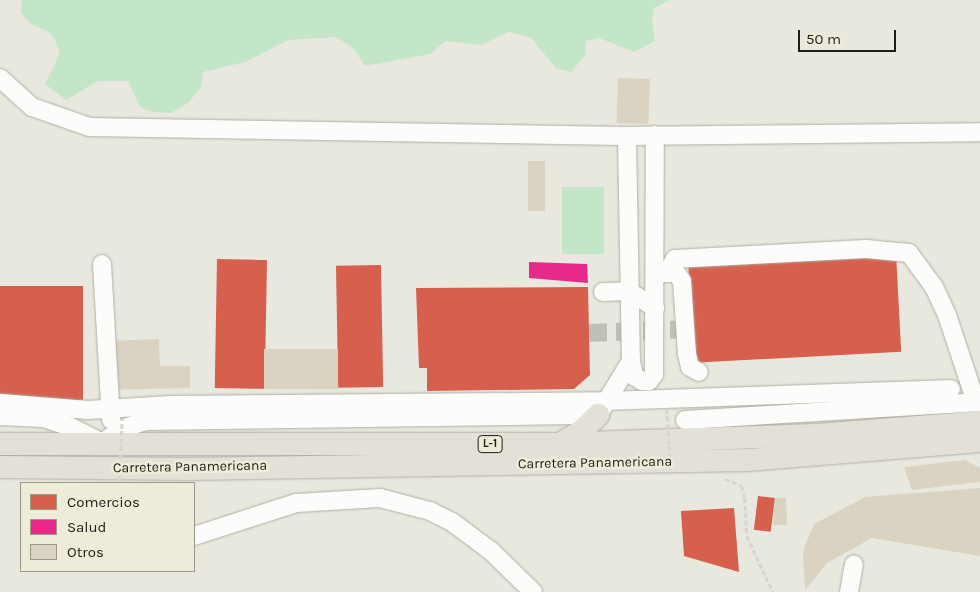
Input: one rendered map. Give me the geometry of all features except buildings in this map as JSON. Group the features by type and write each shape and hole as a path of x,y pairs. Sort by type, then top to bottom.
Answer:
{"main road":[{"path":"561,444 582,431 602,408"},
{"name":"Carretera Panamericana","path":"0,444 108,441 409,445 561,444 685,429 816,435 979,409"},
{"name":"Carretera Panamericana","path":"0,467 187,469 749,460 944,446 980,441"},
{"path":"944,446 980,445"},
{"name":"L-1","path":"154,482 187,469"},
{"path":"0,478 20,482"}],"street":[{"path":"0,78 32,107 88,127 627,136 980,132"},
{"path":"627,136 630,268 628,290 631,361 634,376 642,381 649,381 654,374 655,308 659,270 655,135"},
{"path":"659,270 675,259 896,249 909,253 934,287 947,314 979,409"},
{"path":"630,268 636,263 679,275 682,280 687,354 690,367 699,372"},
{"path":"102,264 116,414 108,441"},
{"path":"603,292 628,290 655,308"},
{"path":"655,354 661,380 685,429"},
{"path":"602,408 631,361"},
{"path":"108,441 121,429 146,421 407,418 951,389"},
{"path":"0,403 116,414 171,405 602,408"},
{"path":"0,416 44,418 108,441"},
{"path":"407,418 409,445"},
{"path":"195,536 296,503 380,498 430,511 452,522 491,551 533,592"},
{"path":"849,592 854,564"}],"path":[{"path":"671,470 672,404"},
{"path":"116,414 119,481"},
{"path":"726,479 742,486 746,498 747,536 773,592"}],"green space":[{"path":"22,0 670,0 654,8 652,22 655,41 634,52 599,38 586,41 585,56 571,72 556,68 531,38 509,32 481,45 446,41 430,54 365,66 353,48 336,37 288,40 245,62 203,72 201,87 189,102 171,113 152,112 140,107 128,81 98,81 66,100 45,84 60,53 55,40 49,32 31,24 21,13"},
{"path":"562,187 604,187 604,254 562,254"}],"tunnel":[{"path":"589,333 692,329"}]}
